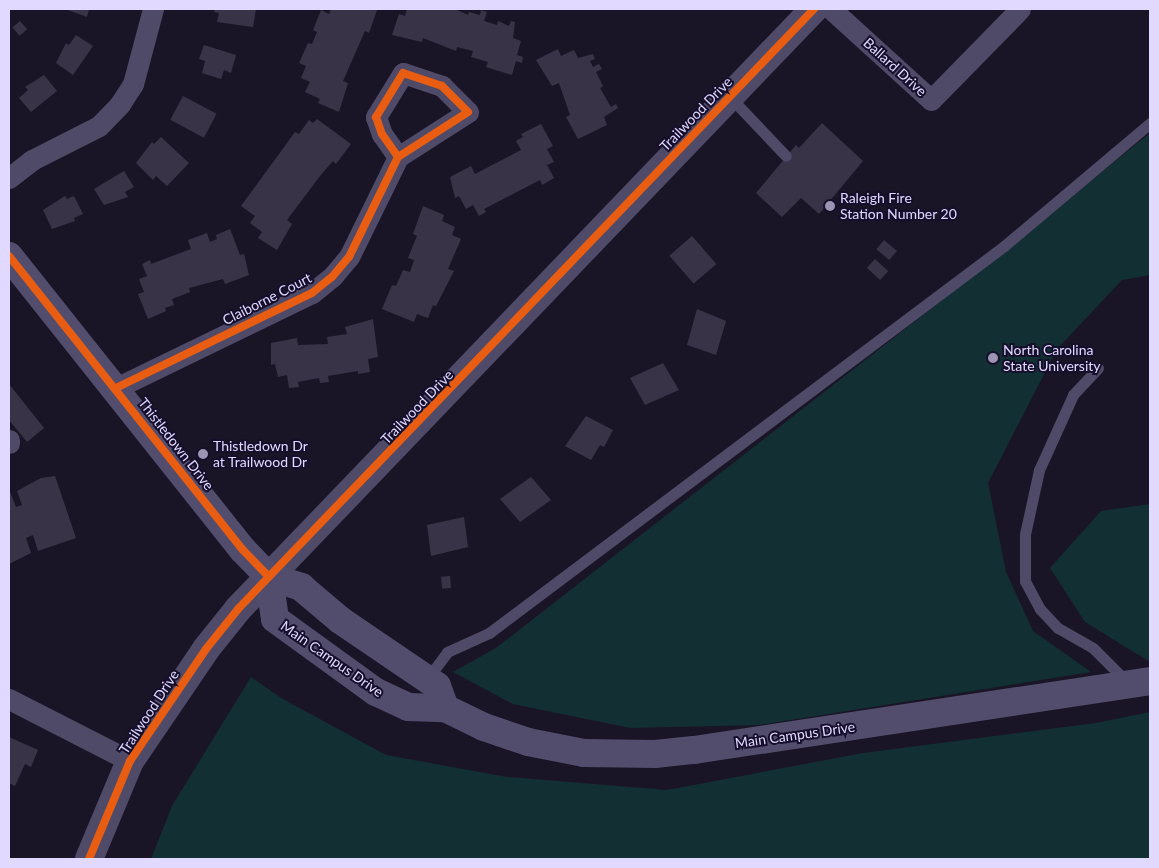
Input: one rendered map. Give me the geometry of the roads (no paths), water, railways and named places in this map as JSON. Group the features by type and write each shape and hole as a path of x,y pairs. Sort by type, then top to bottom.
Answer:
{"main road":[{"name":"Thistledown Drive","path":"9,256 116,388 243,550 269,577"},
{"path":"269,577 301,587 340,620 437,686 446,708"},
{"name":"Main Campus Drive","path":"269,577 275,619 376,692 408,707 446,708 484,727 528,742 584,753 655,754 1140,683"}],"street":[{"path":"9,178 32,160 99,126 120,104 133,84 153,9"},
{"name":"Trailwood Drive","path":"89,859 130,762 206,649 269,577 814,9"},
{"name":"Ballard Drive","path":"831,9 931,100 1020,9"},
{"name":"Claiborne Court","path":"116,388 312,293 332,277 349,257 398,157"},
{"path":"9,700 130,762"}],"lane":[{"path":"730,97 786,156"},
{"path":"427,679 447,652 489,633 1004,246 1150,123"},
{"path":"1098,368 1073,395 1039,470 1026,534 1025,581 1040,609 1058,628 1094,648 1140,683"}],"place":[{"name":"Raleigh Fire Station Number 20","path":"830,206"},
{"name":"North Carolina State University","path":"993,358"},
{"name":"Thistledown Dr at Trailwood Dr","path":"203,454"}]}
